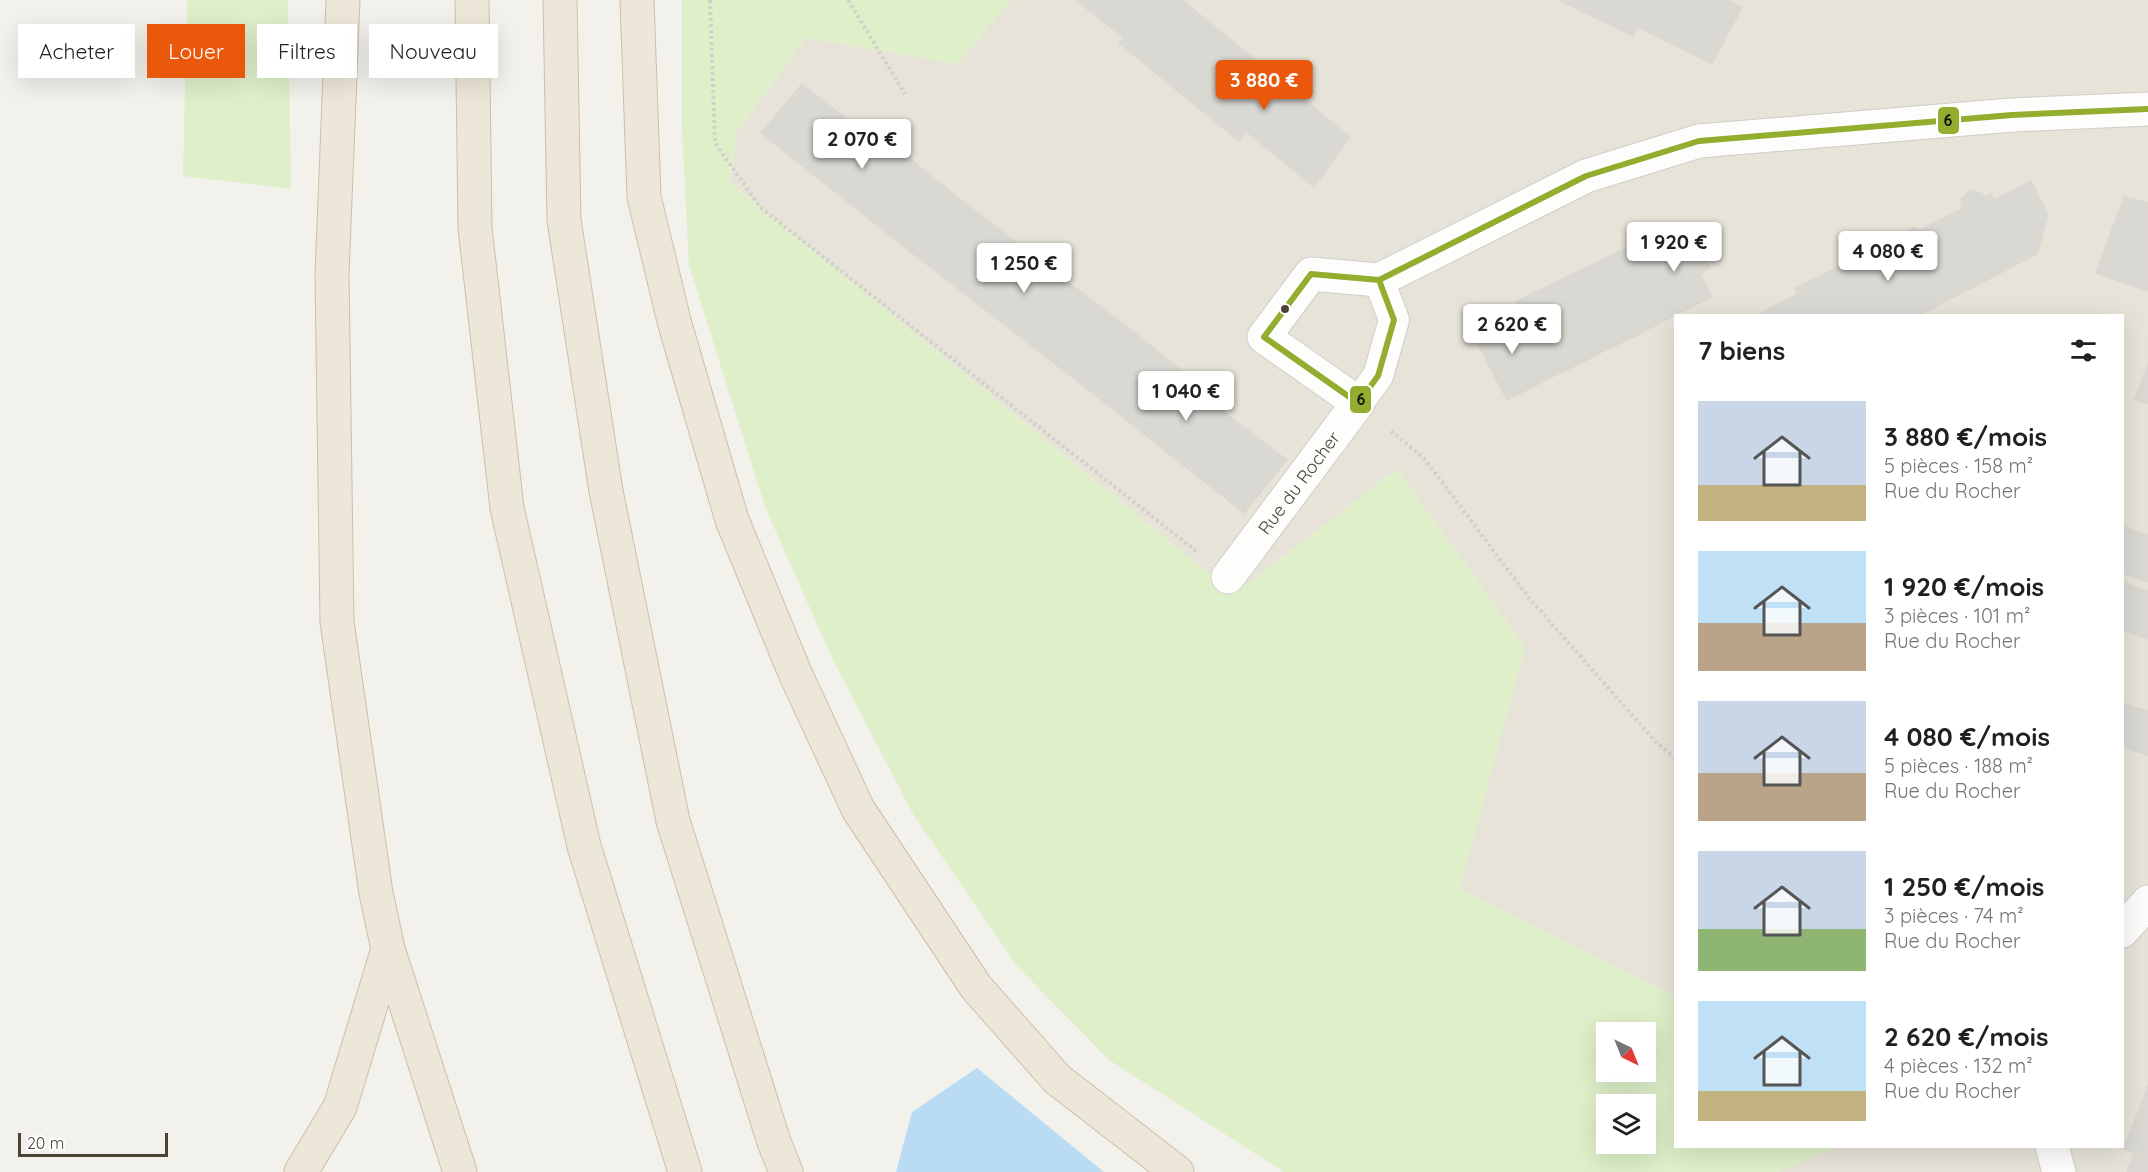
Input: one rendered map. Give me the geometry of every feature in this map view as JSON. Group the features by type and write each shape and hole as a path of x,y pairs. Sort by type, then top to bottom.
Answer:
{"highway":[{"path":"343,0 332,274 338,622 376,893 388,949 460,1172"},
{"path":"472,0 475,228 507,508 584,846 685,1172"},
{"path":"560,0 564,220 606,491 673,821 774,1142 786,1172"},
{"path":"637,0 644,197 671,310 732,520 809,704 858,809 976,987 1057,1079 1177,1172"},
{"path":"301,1172 340,1107 388,949"}],"street":[{"path":"1358,403 1264,337 1311,274 1379,280 1586,176 1699,141 2012,115 2148,109"},
{"name":"Rue du Rocher","path":"1228,577 1358,403"},
{"path":"2124,929 2148,902"},
{"path":"2053,1148 2059,1172"}],"lane":[{"path":"1358,403 1378,376 1394,320 1379,280"}],"path":[{"path":"710,0 715,143 760,207 1228,577"},
{"path":"848,0 905,94"},
{"path":"1358,403 1424,458 1529,598 1656,742 1674,757"}],"shaded area":[{"path":"1011,0 2148,0 2148,1172 1777,1172 1835,1148 2124,1148 2124,314 1674,314 1674,996 1459,889 1525,647 1397,469 1234,594 730,182 736,133 806,38 958,64"}],"green space":[{"path":"187,0 288,0 288,24 257,24 257,78 289,78 291,189 183,176 185,78 245,78 245,24 186,24"},
{"path":"682,0 1011,0 958,64 806,38 736,133 730,182 1234,594 1397,469 1525,647 1460,889 1674,996 1674,1148 1835,1148 1777,1172 1284,1172 1109,1060 1016,965 913,814 832,658 765,507 689,265 682,131"}],"water":[{"path":"977,1068 1104,1172 896,1172 912,1112"}],"building":[{"path":"1076,0 1182,0 1226,36 1179,92 1119,43 1124,38"},
{"path":"1559,0 1727,0 1742,7 1712,64 1638,27 1633,36"},
{"path":"1226,36 1350,137 1314,187 1246,131 1239,141 1179,92"},
{"path":"802,84 881,146 889,142 961,200 916,256 761,133"},
{"path":"2031,181 2048,215 2037,254 1950,299 1917,231 1962,209 1961,199 1970,190 1981,193 1985,197 1991,194 1994,200"},
{"path":"2124,197 2148,203 2148,267 2140,288 2096,273"},
{"path":"961,200 1132,331 1086,388 916,256"},
{"path":"1678,227 1712,297 1669,318 1637,248"},
{"path":"1915,227 1950,299 1919,314 1883,243"},
{"path":"1696,241 1710,268 1701,274 1687,246"},
{"path":"1635,243 1669,318 1640,334 1604,259"},
{"path":"1883,243 1918,314 1888,314 1859,256"},
{"path":"1859,256 1888,314 1845,314 1824,274"},
{"path":"1604,259 1640,334 1608,349 1574,273"},
{"path":"2148,267 2148,291 2140,288"},
{"path":"1574,273 1608,349 1579,364 1542,289"},
{"path":"1824,274 1845,314 1808,314 1795,288"},
{"path":"1542,289 1579,364 1550,378 1515,302"},
{"path":"1798,294 1808,314 1760,314"},
{"path":"1519,311 1550,378 1507,400 1473,334"},
{"path":"1132,331 1209,392 1204,397 1287,460 1244,513 1086,388"},
{"path":"2148,364 2148,404 2135,399"},
{"path":"2124,527 2148,535 2148,582 2124,574"},
{"path":"2124,583 2148,591 2148,639 2124,631"},
{"path":"2124,704 2148,711 2148,755 2124,748"},
{"path":"2148,1085 2148,1114 2139,1110"},
{"path":"2139,1110 2148,1114 2148,1158 2123,1149"},
{"path":"2135,1153 2148,1158 2148,1172 2127,1172"}],"transit line":[{"name":"6","path":"1379,280 1586,176 1699,141 2012,115 2148,109"},
{"name":"6","path":"1311,274 1379,280 1394,320 1378,376 1358,403 1264,337 1311,274"}]}
